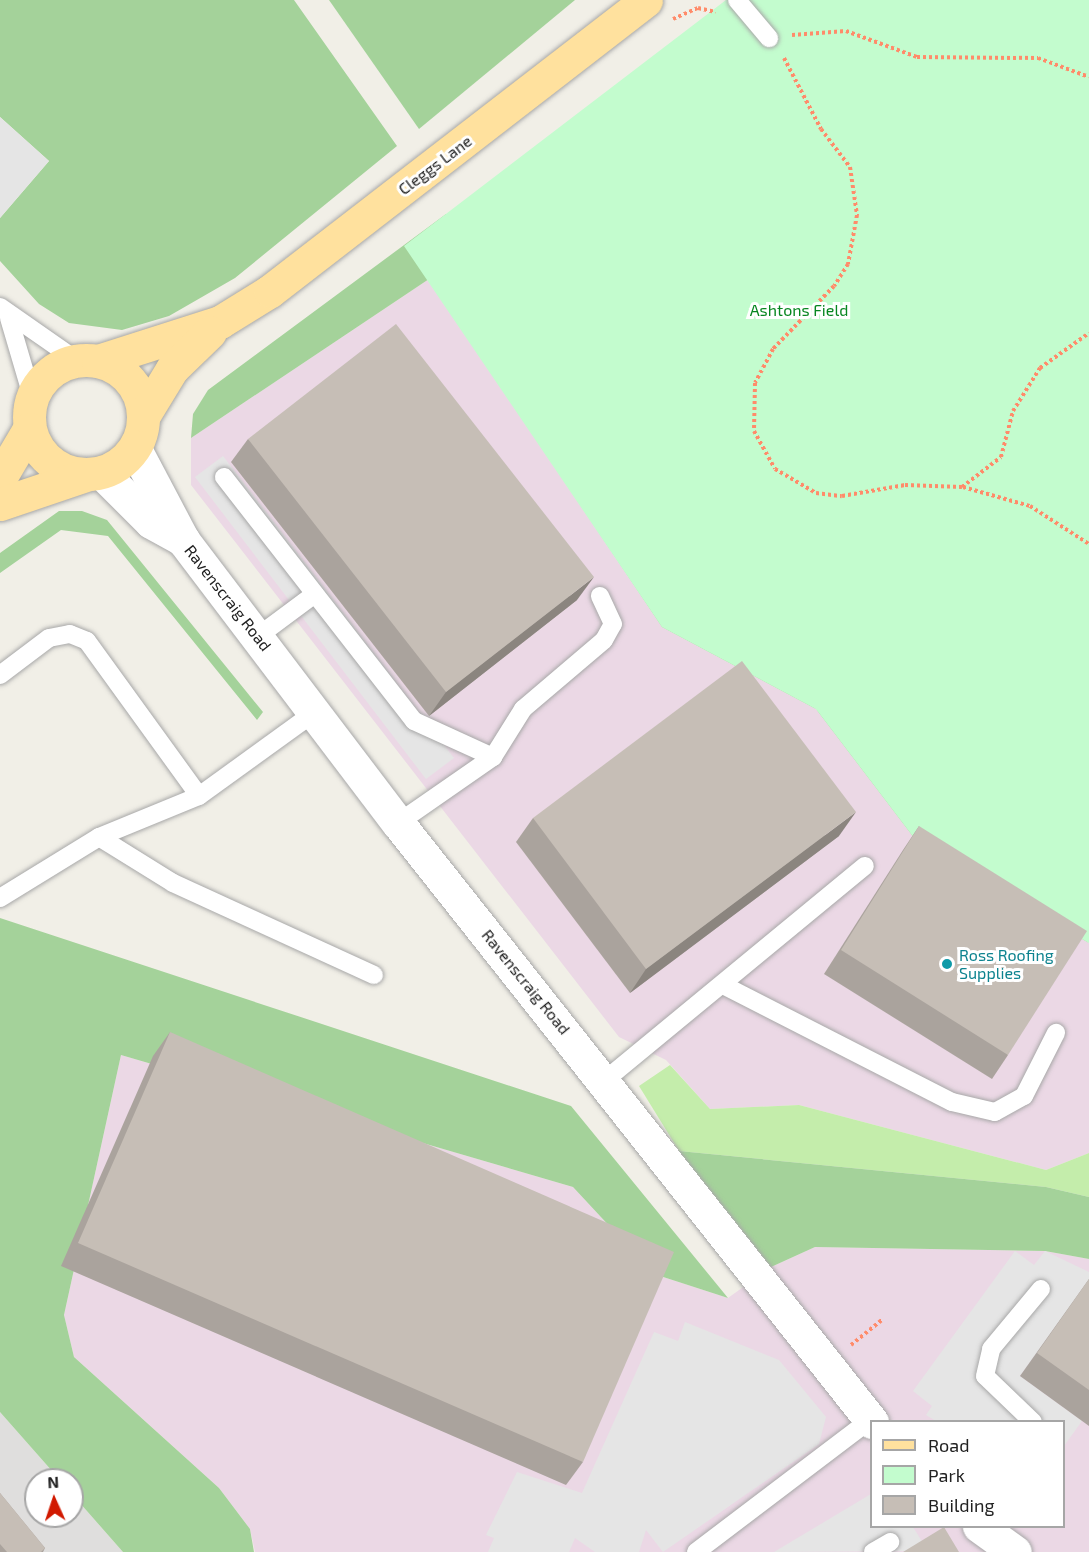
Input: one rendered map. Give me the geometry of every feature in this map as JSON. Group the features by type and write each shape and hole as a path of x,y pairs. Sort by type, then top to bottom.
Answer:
{"main road":[{"name":"Cleggs Lane","path":"144,415 172,369 220,322 270,291 646,0"},
{"name":"Cleggs Lane","path":"87,361 220,322"},
{"path":"0,478 29,429 32,396 42,379 87,361 132,383 144,415 135,449 94,474 0,504"},
{"path":"29,429 49,462 94,474"}],"street":[{"name":"Ravenscraig Road","path":"135,449 183,540 399,823 872,1420"},
{"name":"Ravenscraig Road","path":"94,474 151,522 183,540"},
{"path":"980,1528 1015,1552"}],"lane":[{"path":"736,0 769,38"},
{"path":"5,312 87,361"},
{"path":"5,312 32,396"},
{"path":"224,477 414,721 493,756"},
{"path":"257,637 315,594"},
{"path":"399,823 493,756 523,709 604,640 613,624 600,596"},
{"path":"0,675 50,638 70,634 87,641 199,796"},
{"path":"0,898 99,837 199,796 315,712"},
{"path":"99,837 173,883 374,975"},
{"path":"604,1081 866,866"},
{"path":"723,984 952,1102 995,1112 1024,1096 1056,1033"},
{"path":"1031,1420 985,1376 991,1349 1041,1289"},
{"path":"696,1552 870,1422"},
{"path":"873,1552 890,1542"}],"path":[{"path":"769,38 802,85 820,129 850,167 857,215 848,264 834,286 762,365 753,403 761,451 775,469 816,493 842,496 905,485 962,487 1030,506 1089,544"},
{"path":"962,487 1001,457 1013,411 1040,368 1089,333"},
{"path":"827,1364 883,1319"}],"shaded area":[{"path":"0,117 49,161 0,218"},
{"path":"429,279 662,627 816,709 918,843 1089,943 1089,1153 1046,1170 799,1105 710,1109 666,1060 619,1037 191,485 191,438"},
{"path":"223,456 454,758 426,779 195,477"},
{"path":"121,1055 573,1187 654,1274 728,1298 771,1267 815,1247 1045,1251 1089,1259 1089,1552 255,1552 250,1529 219,1488 74,1357 64,1315"},
{"path":"1015,1251 1034,1265 1045,1251 1089,1272 1089,1280 1020,1376 1082,1421 1065,1445 1065,1420 934,1420 926,1415 932,1406 913,1391"},
{"path":"685,1322 779,1360 826,1417 819,1444 663,1552 646,1530 639,1552 595,1552 575,1538 569,1552 488,1552 494,1538 486,1535 517,1472 582,1493 654,1332 678,1341"},
{"path":"0,1412 49,1468 24,1468 24,1528 84,1528 84,1508 123,1552 0,1552"},
{"path":"870,1495 870,1528 914,1528 928,1551 774,1552"}],"green space":[{"path":"0,0 294,0 397,146 235,278 169,316 122,330 69,323 39,304 0,261 0,218 49,161 0,117"},
{"path":"329,0 575,0 419,129"},
{"name":"Ashtons Field","path":"726,0 1089,0 1089,943 918,843 816,709 662,627 404,246"},
{"path":"446,214 816,709 662,627 429,279 191,438 193,414 208,390"},
{"path":"59,511 82,511 107,520 263,712 257,720 108,536 61,530 0,573 0,553"},
{"path":"816,709 1089,943 918,843"},
{"path":"0,918 571,1106 728,1298 654,1274 573,1187 121,1055 64,1315 74,1357 219,1488 250,1529 254,1552 123,1552 84,1508 84,1468 49,1468 0,1412"},
{"path":"670,1065 710,1109 799,1105 1046,1170 1089,1153 1089,1197 1046,1187 679,1151 639,1086"},
{"path":"679,1151 1046,1187 1089,1197 1089,1259 1045,1251 815,1247 771,1267"}],"building":[{"path":"396,324 594,577 446,692 248,439"},
{"path":"742,661 856,812 646,969 533,818"},
{"name":"Ross Roofing Supplies","path":"919,826 1087,931 1008,1055 841,950"},
{"path":"170,1032 674,1252 583,1462 78,1243"},
{"path":"1089,1279 1089,1390 1037,1353"},
{"path":"0,1493 24,1522 24,1528 29,1528 45,1548 41,1552 7,1552 0,1544"},
{"path":"945,1528 959,1552 903,1552"}],"place":[{"name":"Ross Roofing Supplies","path":"947,964"}]}
